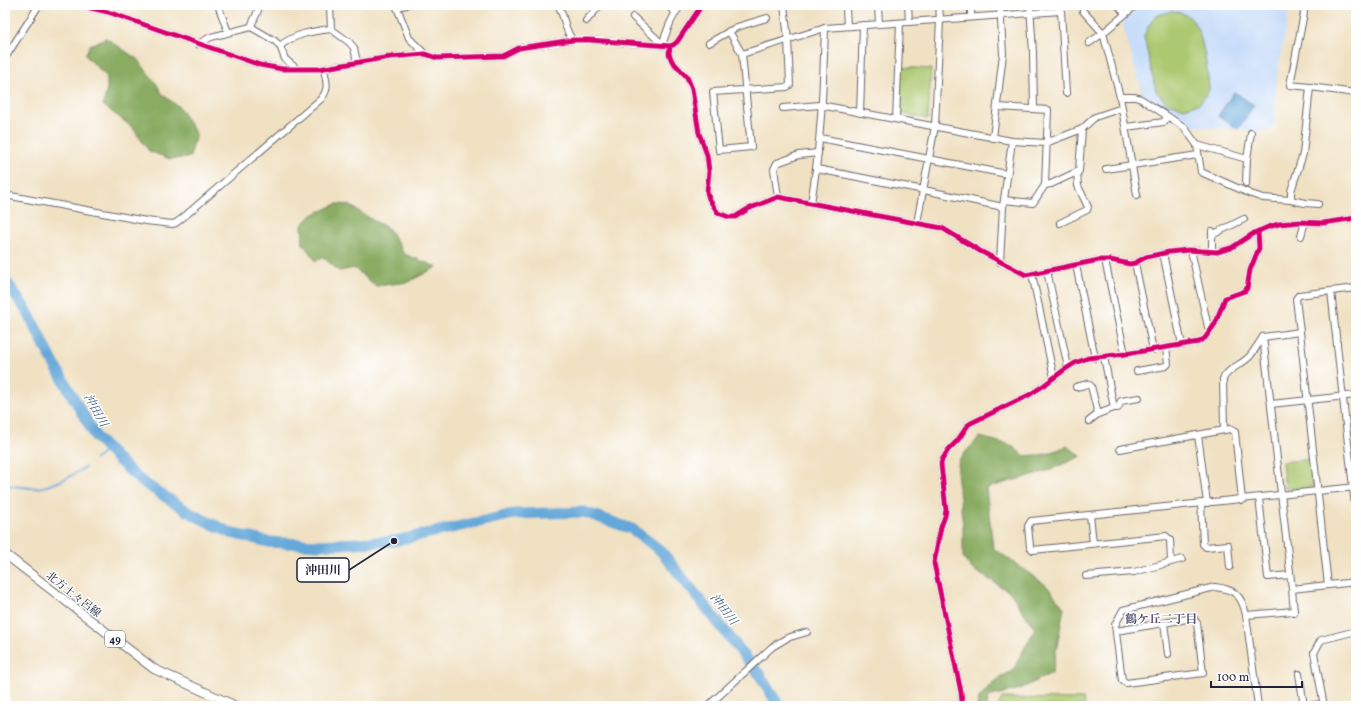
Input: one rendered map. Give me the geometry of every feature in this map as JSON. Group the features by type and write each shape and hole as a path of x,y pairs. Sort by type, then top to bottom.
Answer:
{"main road":[{"name":"北方土々呂線","path":"5,554 154,669 236,706"}],"street":[{"path":"5,58 39,5"},
{"path":"78,5 97,7 260,65 282,69 324,69 390,57 426,54"},
{"path":"218,5 228,32"},
{"path":"251,27 252,21 259,9 259,5"},
{"path":"330,5 331,29"},
{"path":"406,5 397,6 409,38 426,54 437,58 503,56 519,48 573,40 670,46 677,42 702,5"},
{"path":"558,5 563,13 568,35 573,40"},
{"path":"586,21 600,5"},
{"path":"667,5 675,12"},
{"path":"662,45 675,12 681,5"},
{"path":"729,31 742,54 746,90 751,147 719,150 713,92 746,90 787,87 790,84 788,39 784,5"},
{"path":"847,5 847,26"},
{"path":"878,5 879,24"},
{"path":"908,5 909,22"},
{"path":"917,223 935,126 940,20 939,5"},
{"path":"971,5 971,17"},
{"path":"993,138 1003,54 1000,5"},
{"path":"1030,5 1034,109"},
{"path":"1118,5 1125,14"},
{"path":"1089,43 1136,5"},
{"path":"1304,5 1304,13 1290,85 1356,93"},
{"path":"742,54 825,28 1061,11 1066,93"},
{"path":"1083,11 1103,33 1120,97 1137,196"},
{"path":"633,17 662,45"},
{"path":"709,43 737,27 767,18"},
{"path":"896,119 900,23"},
{"path":"860,113 863,25"},
{"path":"198,44 211,37 251,27 275,40 280,46 285,59 298,69"},
{"path":"811,203 817,169 820,138 825,28"},
{"path":"280,46 301,34 331,29 349,42 354,48 357,62"},
{"path":"670,46 669,54 672,61 687,78 692,89 699,133 707,156 709,171 707,192 709,199 718,213 729,217 735,217 748,209 778,197 917,223 942,228 1000,262 1026,275 1105,260 1121,264 1135,264 1146,257 1163,254 1192,250 1217,252 1231,248 1258,231 1279,224 1304,222 1323,223 1356,218"},
{"path":"5,195 146,221 172,224 176,223 327,92 324,69"},
{"path":"1356,79 1356,89"},
{"path":"1291,200 1291,191 1303,154 1310,87"},
{"path":"1120,97 1135,97 1141,99 1184,127 1198,145 1247,159"},
{"path":"783,108 822,106 993,138 1012,141 1046,143 1082,129 1095,117 1122,108"},
{"path":"817,169 1003,204 1033,203 1044,186 1048,110 997,107"},
{"path":"1126,128 1164,122 1168,116"},
{"path":"1060,223 1087,210 1088,207 1078,186 1077,172 1079,171 1082,129"},
{"path":"1246,182 1250,133"},
{"path":"820,138 1007,174"},
{"path":"1000,262 1003,204 1012,141"},
{"path":"1198,145 1201,172 1262,198 1318,204"},
{"path":"778,197 774,169 777,163 799,156 818,153"},
{"path":"1106,169 1198,155"},
{"path":"1044,186 1077,172"},
{"path":"1212,251 1212,233 1244,219"},
{"path":"1300,236 1304,222"},
{"path":"960,706 962,702 961,692 934,563 946,510 941,464 948,450 958,440 968,425 1030,395 1075,363 1088,358 1154,350 1199,342 1216,324 1225,298 1245,291 1247,288 1250,270 1259,248 1258,231"},
{"path":"1192,250 1208,327 1211,330"},
{"path":"1163,254 1182,345"},
{"path":"1105,260 1125,354"},
{"path":"1135,264 1154,350"},
{"path":"1076,265 1095,358"},
{"path":"1047,271 1068,367"},
{"path":"1032,274 1054,378"},
{"path":"1328,584 1296,299 1298,295 1356,288"},
{"path":"1331,291 1356,515"},
{"path":"1224,430 1223,379 1226,374 1244,362 1251,355 1263,337 1300,332"},
{"path":"1246,615 1294,613 1263,337"},
{"path":"1137,371 1166,366 1168,364 1166,348"},
{"path":"1104,357 1114,408"},
{"path":"1076,387 1088,384 1091,386 1098,414"},
{"path":"1271,404 1356,395"},
{"path":"1089,421 1098,414 1118,408 1121,401 1139,398"},
{"path":"1120,449 1230,429 1235,432 1242,500"},
{"path":"1198,435 1204,503 1203,544 1206,547 1228,545 1230,567"},
{"path":"1171,562 1170,540 1166,536 1033,550 1030,547 1028,526 1031,521 1242,500 1354,487"},
{"path":"1259,498 1268,577 1290,575"},
{"path":"1090,515 1093,543"},
{"path":"1086,576 1134,572 1182,559"},
{"path":"1292,589 1356,582"},
{"path":"1210,672 1126,683 1122,680 1115,626 1123,610 1215,587 1225,588 1234,592 1241,599 1246,615 1258,706"},
{"path":"1116,631 1193,618 1197,623 1203,673"},
{"path":"1164,623 1168,654"},
{"path":"1298,674 1304,706 1324,705 1314,653 1321,640 1356,631"},
{"path":"708,706 770,649 787,638 807,632"}],"shaded area":[{"path":"1142,5 1290,5 1277,77 1274,123 1268,132 1192,126 1143,96 1122,22"}],"green space":[{"path":"1172,11 1179,12 1189,17 1194,22 1204,51 1207,73 1209,90 1200,103 1184,108 1167,103 1156,91 1144,37 1155,16"},
{"path":"106,38 137,59 156,83 163,95 179,107 196,134 190,157 170,159 149,151 132,127 103,105 107,89 107,77 85,55 90,45"},
{"path":"900,67 931,69 928,119 898,113"},
{"path":"337,204 349,205 389,229 404,254 437,267 408,282 376,286 354,268 339,271 323,257 316,261 303,244 302,225 312,215"},
{"path":"980,437 1011,445 1024,456 1047,454 1067,446 1081,456 1047,471 986,488 993,548 1047,586 1064,608 1052,673 1020,689 988,697 987,706 977,706 979,698 992,683 1013,670 1035,629 1010,592 972,569 963,557 963,526 957,472 959,459"},
{"path":"1310,459 1313,487 1285,489 1282,462"},
{"path":"1002,698 1083,699 1085,706 998,706"}],"water":[{"path":"1234,92 1254,105 1238,129 1218,116"}],"waterway":[{"name":"沖田川","path":"5,280 27,311 53,362 96,437 141,481 192,514 231,533 268,542 319,545 394,541 514,514 584,512 632,529 661,551 759,674 779,706"},
{"path":"95,459 108,450"},
{"path":"5,485 32,488 48,486 74,474 85,467"}],"cycle path":[{"path":"78,5 108,12 260,65 282,69 319,69 390,57 425,54 437,58 503,56 519,48 573,40 670,46 677,42 702,5"},
{"path":"670,46 669,54 672,61 687,77 692,89 699,133 707,155 709,171 707,192 709,199 718,213 729,217 735,217 748,209 778,197 942,228 980,251 1026,275 1099,260 1110,260 1130,264 1146,257 1169,252 1188,250 1217,252 1231,248 1254,233 1279,224 1300,222 1323,223 1356,218"},
{"path":"960,706 962,702 961,692 934,563 946,510 941,464 948,450 958,440 968,425 1029,395 1075,363 1088,358 1125,354 1199,342 1205,338 1215,324 1225,298 1245,291 1247,288 1250,270 1259,248 1258,231"}],"place":[{"name":"沖田川","path":"394,541"}],"district":[{"name":"鶴ケ丘二丁目","path":"1161,619"}]}
